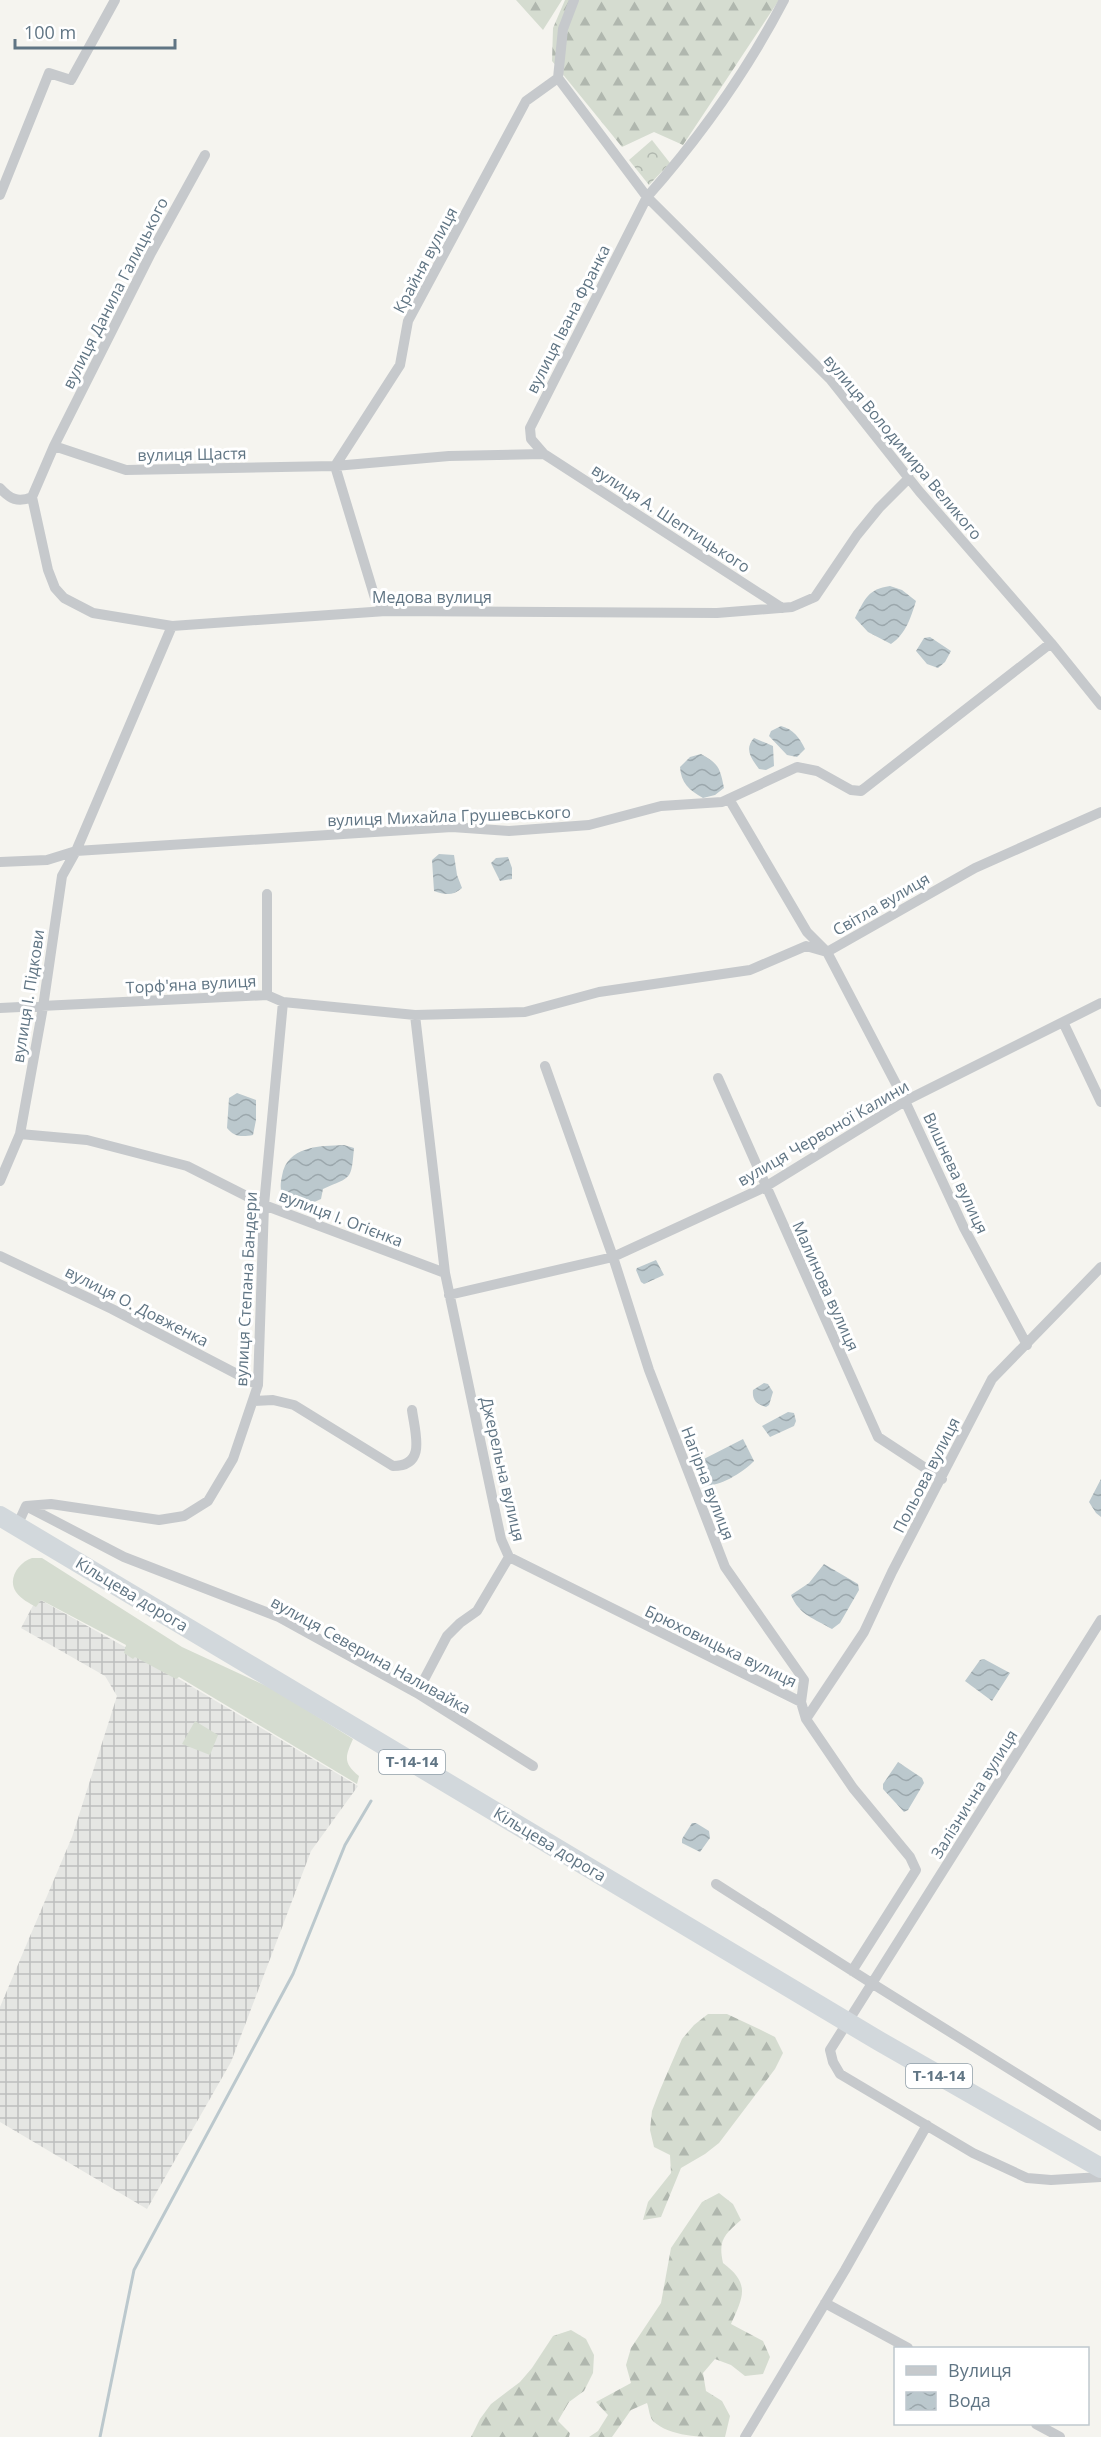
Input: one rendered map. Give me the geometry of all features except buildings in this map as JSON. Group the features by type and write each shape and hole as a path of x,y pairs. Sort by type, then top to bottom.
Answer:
{"highway":[{"name":"Кільцева дорога","path":"0,1516 879,2041 1101,2168"}],"street":[{"path":"0,195 49,72 71,80 115,0"},
{"path":"558,78 562,29 574,0"},
{"name":"вулиця Івана Франка","path":"544,454 531,439 533,422 647,196 668,173 720,105 760,45 784,0"},
{"name":"вулиця Володимира Великого","path":"558,78 647,196 830,379 909,478 1051,643 1101,705"},
{"name":"Крайня вулиця","path":"335,466 400,365 408,321 526,101 558,78"},
{"name":"вулиця Данила Галицького","path":"54,446 151,253 205,155"},
{"path":"0,488 9,498 23,501 32,497 54,446"},
{"name":"вулиця Щастя","path":"54,446 126,470 335,466 449,456 544,454"},
{"name":"вулиця А. Шептицького","path":"544,454 783,608"},
{"path":"335,466 375,598 386,611"},
{"name":"Медова вулиця","path":"32,497 48,570 55,588 64,598 93,613 172,626 386,611 717,613 792,607 815,597 864,526 909,478"},
{"name":"вулиця І. Підкови","path":"0,1181 20,1134 43,1007 62,876 76,851 172,626"},
{"name":"вулиця Михайла Грушевського","path":"0,862 47,860 76,851 452,828 508,831 589,825 661,806 722,802 797,768 817,771 851,790 861,791 1051,643"},
{"name":"Вишнева вулиця","path":"729,799 807,932 827,952 905,1101 964,1228 1027,1346"},
{"name":"Світла вулиця","path":"525,1012 598,992 750,970 806,946 827,952 975,868 1101,812"},
{"path":"267,894 267,995"},
{"name":"Торф'яна вулиця","path":"0,1008 267,995 283,1002 415,1016 525,1012"},
{"name":"вулиця Степана Бандери","path":"26,1506 51,1503 159,1520 184,1516 208,1501 233,1459 258,1385 264,1205 283,1002"},
{"name":"вулиця Червоної Калини","path":"449,1295 613,1257 765,1187 905,1101 1101,1003"},
{"name":"Джерельна вулиця","path":"415,1016 445,1274 501,1539 509,1557 477,1611 447,1636 417,1693"},
{"path":"1063,1022 1101,1102"},
{"name":"Нагірна вулиця","path":"545,1066 613,1257 648,1370 725,1567 804,1680 801,1702"},
{"name":"Малинова вулиця","path":"718,1078 878,1437 942,1479"},
{"name":"вулиця І. Огієнка","path":"20,1134 87,1140 187,1166 264,1205 445,1274"},
{"name":"вулиця О. Довженка","path":"0,1256 112,1309 258,1385"},
{"name":"Польова вулиця","path":"806,1719 859,1642 892,1572 992,1379 1027,1346 1101,1267"},
{"path":"254,1401 273,1400 294,1405 393,1466 400,1466 413,1460 417,1451 412,1410"},
{"path":"17,1526 26,1506"},
{"name":"вулиця Северина Наливайка","path":"26,1506 124,1557 279,1617 417,1693 533,1766"},
{"name":"Брюховицька вулиця","path":"509,1557 801,1702 806,1719 853,1788 910,1857 916,1869 852,1971"},
{"name":"Залізнична вулиця","path":"1101,1620 830,2050 833,2062 840,2074 973,2153 1027,2178 1051,2180 1101,2177"},
{"path":"717,1884 1101,2126"},
{"path":"745,2437 927,2125"},
{"path":"825,2303 904,2347"},
{"path":"1038,2425 1060,2437"}],"shaded area":[{"path":"37,1598 134,1652 358,1786 311,1851 231,2062 147,2209 0,2122 0,2007 72,1837 117,1696 105,1676 21,1628"}],"green space":[{"path":"516,0 562,0 543,30"},
{"path":"565,0 779,0 683,145 654,132 622,147 552,61 553,28"},
{"path":"652,140 670,163 649,185 629,160"},
{"path":"32,1558 42,1558 182,1647 275,1690 353,1739 347,1759 350,1767 359,1776 357,1784 179,1677 176,1679 135,1657 133,1659 124,1653 126,1645 41,1600 36,1607 25,1601 16,1592 13,1582 19,1567"},
{"path":"195,1721 218,1735 210,1755 182,1744"},
{"path":"708,2014 727,2014 775,2037 783,2053 775,2069 719,2143 681,2168 661,2217 643,2220 648,2202 671,2173 670,2155 654,2147 650,2130 652,2111 682,2039"},
{"path":"719,2193 733,2204 741,2220 724,2238 721,2249 723,2263 738,2278 742,2291 739,2306 731,2324 763,2341 770,2357 763,2374 745,2376 731,2365 715,2359 703,2373 706,2391 722,2401 730,2416 725,2437 686,2435 668,2430 653,2421 647,2403 631,2410 612,2437 589,2437 598,2431 608,2415 596,2402 631,2383 626,2365 631,2348 661,2303 671,2248 702,2202"},
{"path":"571,2330 586,2339 594,2355 593,2373 584,2391 569,2402 558,2421 570,2433 569,2437 471,2437 491,2404 520,2382 553,2336"}],"water":[{"path":"890,586 902,590 916,601 904,630 891,644 868,632 855,618 872,592"},
{"path":"930,637 951,651 945,662 938,668 927,664 916,651 924,638"},
{"path":"781,726 793,732 803,745 805,749 797,757 787,755 769,736 771,731"},
{"path":"754,738 773,746 774,766 766,770 759,769 756,765 749,750"},
{"path":"701,754 718,767 724,788 715,795 703,798 687,786 680,767 690,757"},
{"path":"439,854 454,855 462,888 452,894 434,891 432,860"},
{"path":"508,857 512,868 512,879 500,881 491,863 496,858"},
{"path":"237,1093 256,1100 253,1135 238,1136 227,1128 229,1098"},
{"path":"344,1145 354,1148 351,1172 345,1179 323,1189 321,1199 312,1203 284,1199 281,1179 290,1159 297,1153 315,1147"},
{"path":"656,1260 664,1275 644,1284 641,1282 637,1268"},
{"path":"764,1383 768,1384 773,1392 769,1405 766,1407 755,1401 753,1396 753,1390"},
{"path":"788,1412 794,1413 796,1421 794,1426 770,1437 762,1426"},
{"path":"743,1439 754,1461 732,1478 718,1484 706,1485 698,1462"},
{"path":"1101,1479 1101,1517 1089,1502"},
{"path":"824,1564 858,1584 859,1590 840,1623 832,1629 803,1612 791,1595 809,1583"},
{"path":"984,1659 1010,1673 992,1701 965,1681 980,1660"},
{"path":"898,1762 922,1778 924,1783 908,1810 904,1812 883,1789 883,1784"},
{"path":"692,1823 709,1831 710,1838 700,1852 682,1843"}],"waterway":[{"path":"100,2437 134,2270 293,1974 345,1845 371,1801"}]}
